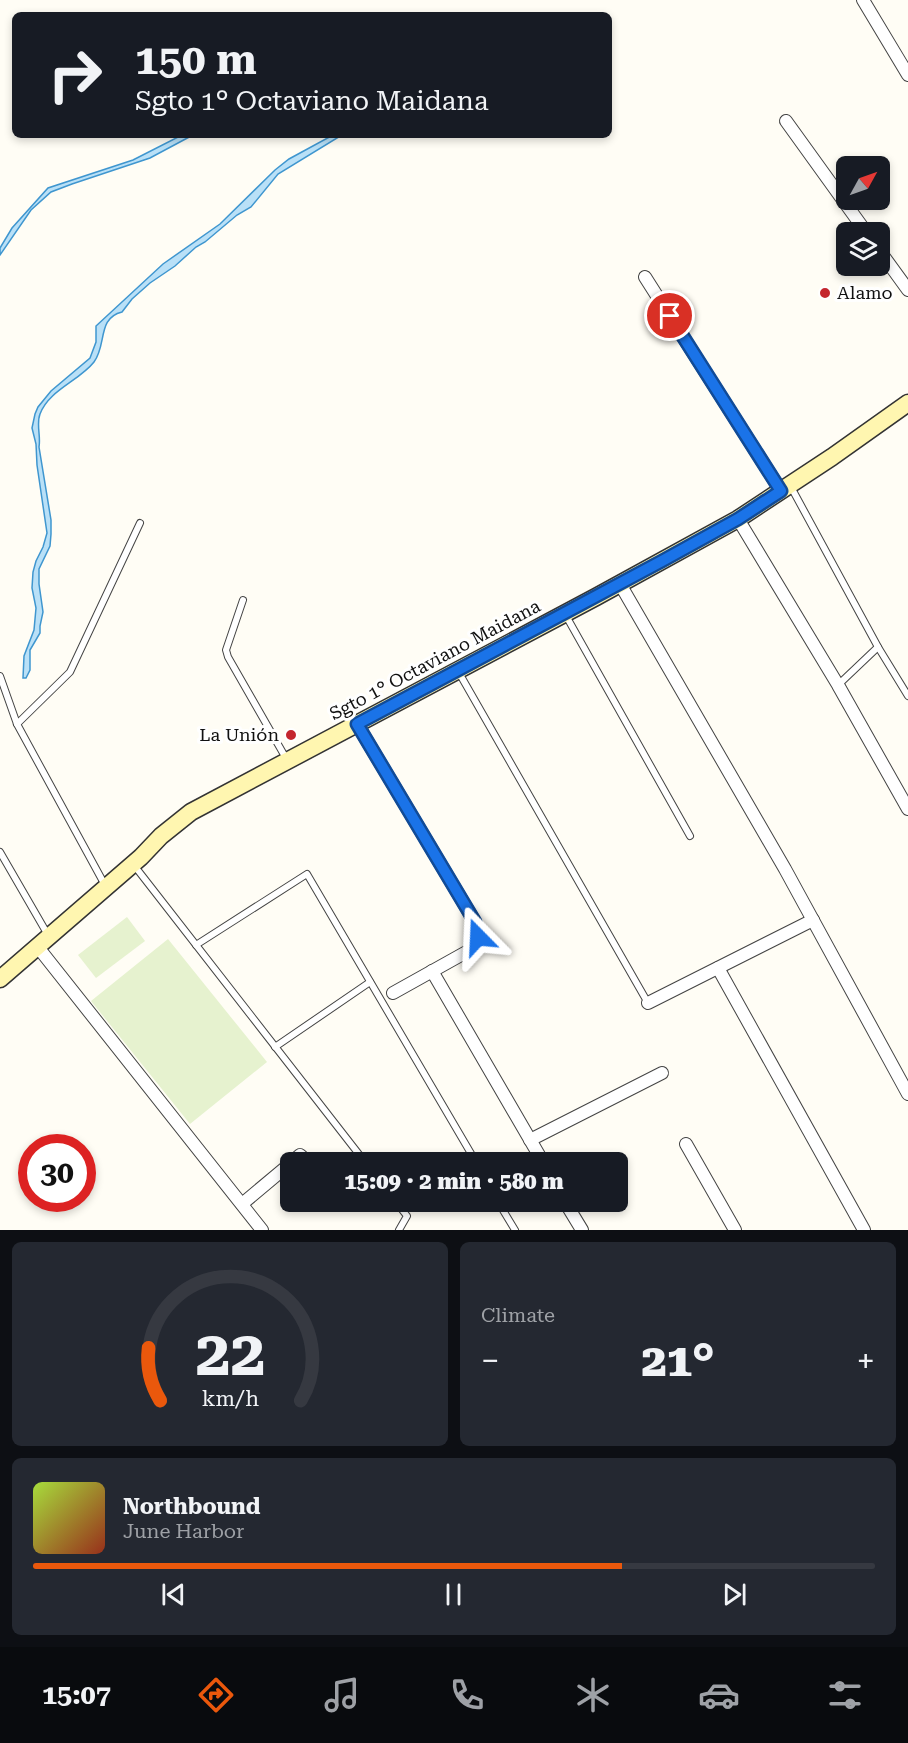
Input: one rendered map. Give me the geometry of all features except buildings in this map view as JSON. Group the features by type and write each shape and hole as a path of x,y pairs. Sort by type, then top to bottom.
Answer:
{"main road":[{"name":"Sgto 1° Octaviano Maidana","path":"0,979 191,812 738,519 907,404"}],"street":[{"path":"863,0 908,75"},
{"path":"786,121 859,222"},
{"path":"890,265 908,290"},
{"path":"645,277 785,488"},
{"path":"738,519 838,686 908,809"},
{"path":"620,584 813,920 908,1094"},
{"path":"357,724 475,922 478,937 470,950 393,993"},
{"path":"648,1003 813,920"},
{"path":"43,941 262,1230"},
{"path":"718,968 864,1230"},
{"path":"432,970 537,1152"},
{"path":"530,1140 662,1074"},
{"path":"686,1144 735,1230"},
{"path":"242,1204 280,1172"},
{"path":"572,1212 582,1230"}],"lane":[{"path":"785,488 908,696"},
{"path":"17,724 70,672 140,523"},
{"path":"243,600 226,650 287,760"},
{"path":"564,614 690,836"},
{"path":"838,686 878,646"},
{"path":"458,670 648,1003"},
{"path":"0,676 17,724 106,887"},
{"path":"0,852 43,941"},
{"path":"132,864 357,1152"},
{"path":"196,945 307,874 470,1152"},
{"path":"275,1047 370,982"},
{"path":"399,1230 407,1216 404,1212"},
{"path":"504,1212 515,1230"}],"green space":[{"path":"127,917 145,941 96,978 78,955"},
{"path":"168,939 267,1062 190,1124 91,1001"}],"water":[{"path":"176,138 187,138 150,158 51,192 31,210 0,255 0,248 12,228 48,188 133,160"},
{"path":"328,138 337,138 278,174 251,207 237,215 175,266 150,283 132,299 122,312 114,315 106,326 94,362 50,398 44,406 38,426 39,447 51,520 51,534 50,546 39,569 43,612 40,633 30,650 30,670 26,678 23,678 24,656 34,630 36,608 32,588 33,572 47,533 32,428 38,407 51,391 90,358 96,342 96,326 163,264 220,224 289,159"}],"place":[{"name":"Alamo","path":"825,293"},
{"name":"La Unión","path":"291,735"}],"route":[{"path":"478,937 475,922 357,724 662,561 738,519 781,491 670,316"}]}
